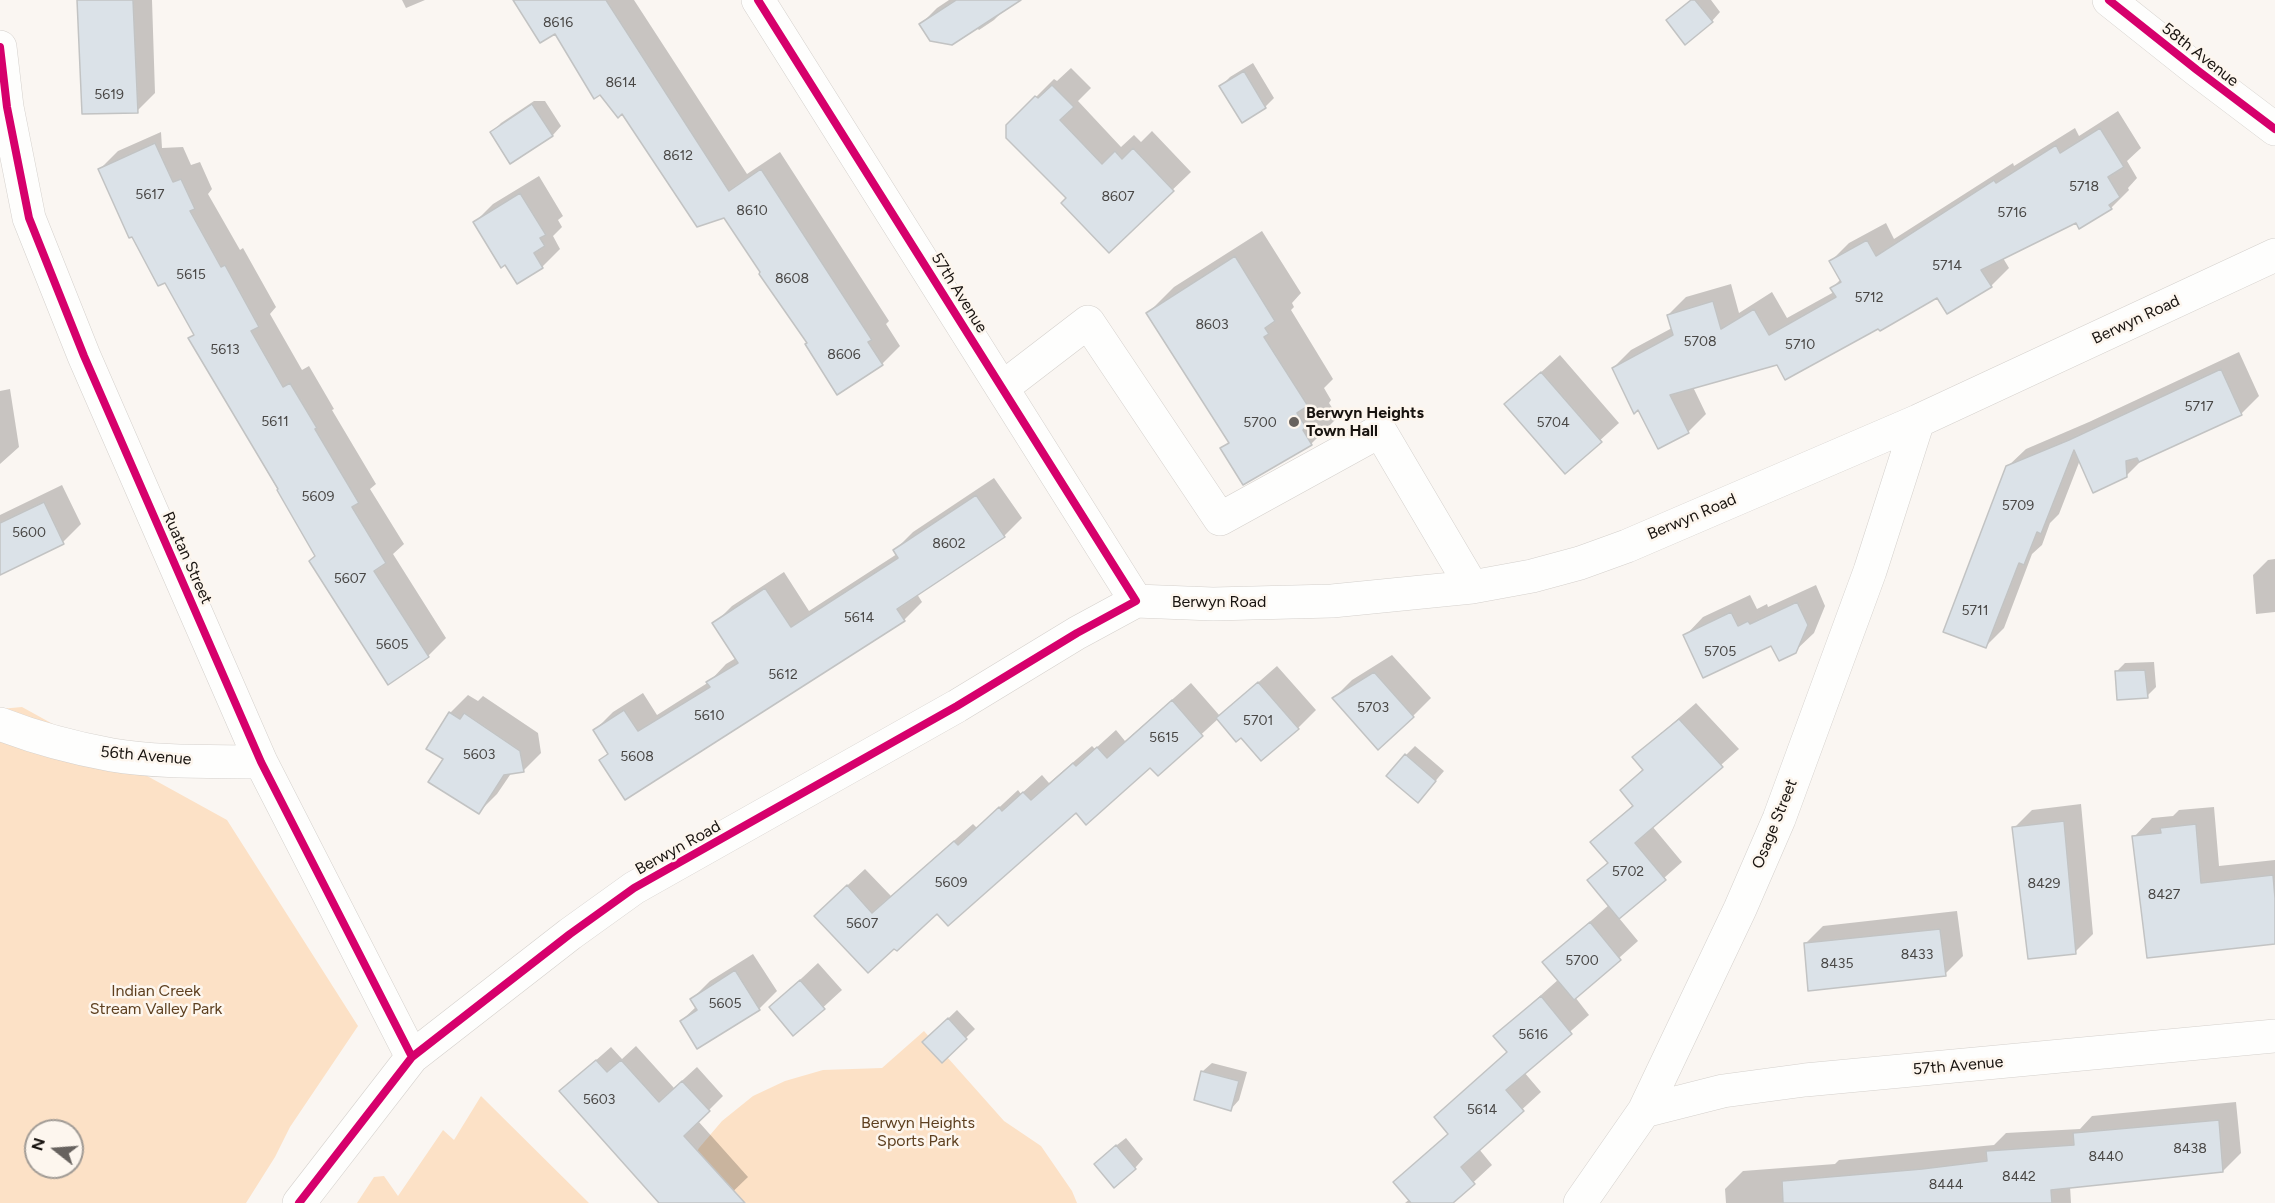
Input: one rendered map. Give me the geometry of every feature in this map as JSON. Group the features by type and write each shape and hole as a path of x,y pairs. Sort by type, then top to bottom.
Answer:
{"street":[{"name":"57th Avenue","path":"758,0 1136,601"},
{"name":"58th Avenue","path":"2109,0 2275,129"},
{"name":"Ruatan Street","path":"0,47 7,107 29,218 84,356 261,762 412,1057"},
{"name":"Berwyn Road","path":"299,1203 412,1057 570,934 634,888 957,706 1077,633 1136,601 1213,604 1332,601 1472,587 1532,576 1589,560 1627,546 1918,421 2275,255"},
{"path":"1002,388 1088,322 1220,519 1380,431 1472,587"},
{"name":"Osage Street","path":"1580,1203 1644,1111 1698,999 1779,819 1870,571 1918,421"},
{"name":"56th Avenue","path":"0,724 36,738 113,755 177,760 261,762"},
{"name":"57th Avenue","path":"1644,1111 1723,1091 1805,1080 2275,1036"}],"green space":[{"name":"Indian Creek Stream Valley Park","path":"22,707 227,820 358,1026 290,1127 275,1157 246,1203 0,1203 0,709"},
{"name":"Berwyn Heights Sports Park","path":"924,1031 1004,1121 1041,1146 1072,1191 1077,1203 677,1203 683,1177 699,1148 722,1121 753,1096 785,1081 823,1070 882,1068"},
{"path":"481,1096 589,1203 357,1203 374,1177 384,1176 398,1196 443,1130 454,1140"}],"building":[{"path":"77,0 133,0 138,113 82,114"},
{"path":"513,0 606,0 729,191 761,169 872,340 868,342 883,365 837,395 805,344 807,343 759,274 760,272 724,218 697,227 622,114 618,118 600,95 594,99 555,34 540,43"},
{"path":"956,0 1021,0 952,45 930,41 919,24"},
{"path":"1691,0 1695,0 1713,22 1685,45 1666,20"},
{"path":"1244,71 1266,108 1242,123 1219,86"},
{"path":"1052,85 1074,107 1060,120 1102,164 1115,151 1122,159 1133,148 1174,191 1109,253 1061,203 1066,198 1006,138 1006,125 1035,96 1038,98"},
{"path":"532,104 553,136 510,164 490,132"},
{"path":"2100,128 2124,167 2108,177 2120,197 2109,205 2112,209 2079,229 2076,223 1981,270 1992,287 1947,314 1937,298 1880,331 1878,329 1785,380 1777,365 1670,395 1689,433 1658,449 1638,410 1634,414 1612,368 1673,335 1667,315 1713,301 1721,329 1754,309 1769,335 1836,297 1830,288 1841,282 1829,261 1867,240 1876,256 1994,180 1996,183 2056,145 2060,153"},
{"path":"155,143 173,182 181,179 195,209 190,211 221,267 225,265 259,327 251,331 283,387 290,383 359,503 352,507 386,563 374,571 429,657 388,685 309,561 315,556 188,338 194,335 165,283 158,286 132,237 129,238 98,169"},
{"path":"520,193 546,235 540,238 545,246 534,253 543,268 517,284 505,265 501,268 473,222"},
{"path":"1235,256 1275,321 1265,328 1269,334 1264,337 1308,406 1297,413 1306,427 1303,430 1312,445 1243,485 1220,448 1229,443 1146,313"},
{"path":"2221,369 2242,415 2139,462 2137,458 2126,461 2127,477 2093,493 2074,450 2041,534 2037,532 2024,565 2019,563 1986,648 1943,632 2006,466 2069,440"},
{"path":"1541,372 1602,442 1565,474 1504,404"},
{"path":"976,495 1005,537 897,609 905,621 625,800 599,760 608,754 593,730 624,710 638,731 710,687 706,682 738,663 712,623 765,588 791,627 898,558 893,550"},
{"path":"44,502 64,544 0,575 0,523"},
{"path":"1797,602 1808,625 1796,653 1779,661 1771,646 1703,678 1683,635 1731,612 1738,626 1748,621 1750,624"},
{"path":"2145,670 2148,698 2117,700 2115,671"},
{"path":"1374,672 1414,717 1378,750 1332,698"},
{"path":"1258,682 1299,729 1261,761 1241,738 1236,742 1216,718"},
{"path":"1172,700 1203,736 1158,776 1150,768 1086,825 1076,813 948,926 937,914 897,951 894,949 868,973 814,916 847,885 872,913 954,841 958,845 999,807 1002,811 1023,792 1031,800 1073,763 1076,766 1097,747 1107,758"},
{"path":"449,712 460,719 464,713 520,751 524,772 504,775 479,814 428,782 443,759 426,749"},
{"path":"1679,719 1723,767 1635,843 1666,880 1619,919 1587,880 1608,863 1590,842 1633,806 1620,790 1643,770 1632,757"},
{"path":"1405,754 1436,781 1418,803 1386,776"},
{"path":"2064,821 2076,954 2028,959 2012,827"},
{"path":"2196,824 2201,883 2273,875 2275,944 2147,958 2132,836 2161,833 2160,828"},
{"path":"1590,922 1621,960 1574,1000 1542,962"},
{"path":"1940,929 1946,976 1808,991 1804,943"},
{"path":"735,970 760,1010 697,1049 680,1021 697,1010 690,999"},
{"path":"800,980 825,1009 793,1036 769,1007"},
{"path":"1541,996 1572,1034 1506,1090 1524,1111 1461,1167 1475,1184 1453,1203 1411,1203 1393,1182 1448,1134 1434,1117 1507,1052 1493,1036"},
{"path":"948,1018 967,1039 942,1063 922,1042"},
{"path":"596,1060 607,1072 621,1060 659,1102 682,1081 710,1111 684,1136 745,1203 659,1203 559,1091"},
{"path":"1201,1071 1239,1081 1231,1111 1194,1100"},
{"path":"2219,1120 2223,1172 2051,1190 2052,1203 1783,1203 1782,1181 1987,1161 1986,1151 2074,1145 2073,1133"},
{"path":"1116,1145 1136,1169 1114,1188 1094,1164"}],"cycle path":[{"path":"299,1203 412,1057 570,934 634,888 957,706 1077,633 1136,601 758,0"},
{"path":"2109,0 2275,129"},
{"path":"0,47 7,107 29,218 84,356 261,762 412,1057"}],"place":[{"name":"Berwyn Heights Town Hall","path":"1294,422"}]}
